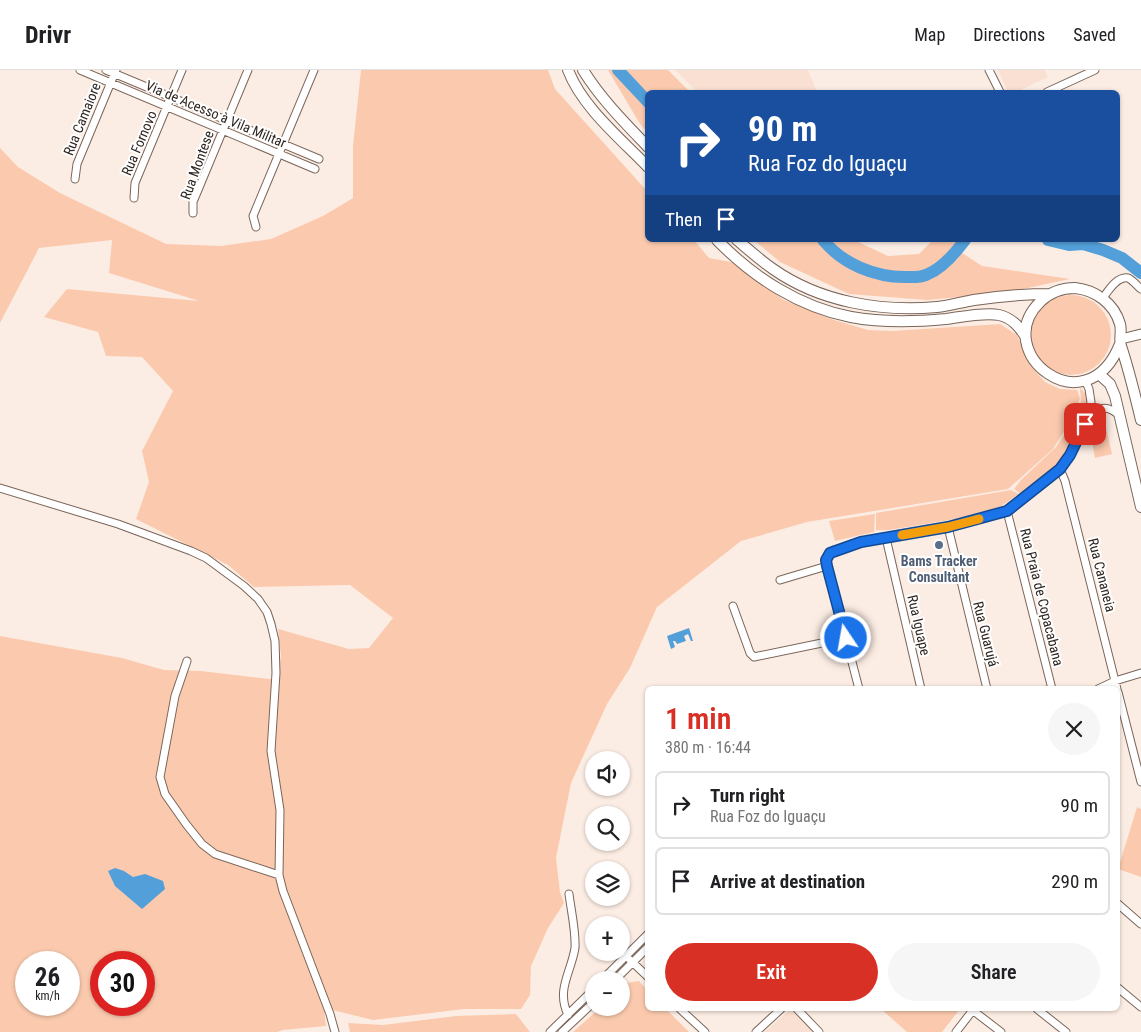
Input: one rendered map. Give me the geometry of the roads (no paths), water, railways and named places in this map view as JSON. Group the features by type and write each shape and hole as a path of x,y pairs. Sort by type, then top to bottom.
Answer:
{"main road":[{"path":"568,70 579,91 592,108 645,164"},
{"path":"583,70 605,101 645,144"},
{"path":"719,242 741,263 764,280 788,294 821,309 849,317 882,322 920,322 998,314 1012,320 1018,326 1025,336 1033,359 1040,368 1050,376 1061,380 1073,382 1085,380 1099,374 1110,364 1121,341"},
{"path":"739,242 773,270 794,282 823,294 854,303 899,307 937,307 1026,294 1050,294 1066,289 1083,289 1093,292 1103,298 1113,309 1120,323 1121,341 1141,420"},
{"path":"1025,336 1027,323 1032,312 1050,294"},
{"path":"1099,374 1113,389 1141,507"}],"street":[{"name":"Via de Acesso à Vila Militar","path":"80,70 315,169"},
{"path":"106,70 115,72 171,98 319,159"},
{"name":"Rua Fornovo","path":"134,198 135,183 182,70"},
{"name":"Rua Montese","path":"194,213 194,202 248,70"},
{"path":"256,227 253,216 314,70"},
{"path":"989,70 999,90"},
{"path":"1051,90 1095,70"},
{"name":"Rua Camaiore","path":"75,179 77,164 115,72"},
{"path":"1103,298 1117,281 1122,278 1130,279 1141,289"},
{"path":"1121,341 1141,334"},
{"path":"858,686 827,566 826,560 830,553 861,542 948,527 1007,511 1060,469 1070,455 1085,424 1091,402 1085,380"},
{"path":"1085,424 1100,408 1108,408 1119,415"},
{"name":"Rua Cananeia","path":"1060,469 1068,490 1116,686"},
{"path":"0,488 118,524 191,551 206,558 244,586 258,599 267,612 272,624 275,641 276,673 271,751 280,810 279,876 335,1032"},
{"name":"Rua Praia de Copacabana","path":"1007,511 1051,686"},
{"name":"Rua Guarujá","path":"948,527 986,686"},
{"name":"Rua Iguape","path":"886,538 920,686"},
{"path":"780,580 827,566"},
{"path":"733,606 751,656 759,658 846,638"},
{"path":"187,661 175,696 161,764 160,777 165,794 186,824 208,850 279,876"},
{"path":"1119,686 1141,673"},
{"name":"Rua Cananeia","path":"1120,703 1141,782"},
{"path":"568,1015 563,1005 563,989 575,948 570,894"},
{"path":"1120,906 1141,924"},
{"path":"630,952 645,937"},
{"path":"624,971 645,950"},
{"path":"611,971 621,961"},
{"path":"630,961 645,974"},
{"path":"1120,990 1141,1007"},
{"path":"550,1032 585,998"},
{"path":"562,1032 585,1010"},
{"path":"682,1011 705,1032"},
{"path":"756,1032 779,1011"},
{"path":"799,1011 819,1032"},
{"path":"956,1032 971,1011"},
{"path":"973,1011 1001,1032"},
{"path":"1040,1011 1066,1032"}],"water":[{"path":"689,628 693,641 691,641 688,634 684,636 686,641 677,644 673,641 675,647 671,649 667,636"},
{"path":"115,868 133,877 145,874 163,881 165,889 142,909 115,886 108,871"}],"waterway":[{"path":"618,70 645,99"},
{"path":"825,242 840,256 871,272 882,275 914,277 920,277 939,268 963,242"},
{"path":"1056,242 1069,245 1083,244 1103,250 1122,258 1141,273"}],"place":[{"name":"Bams Tracker Consultant","path":"939,545"}]}
